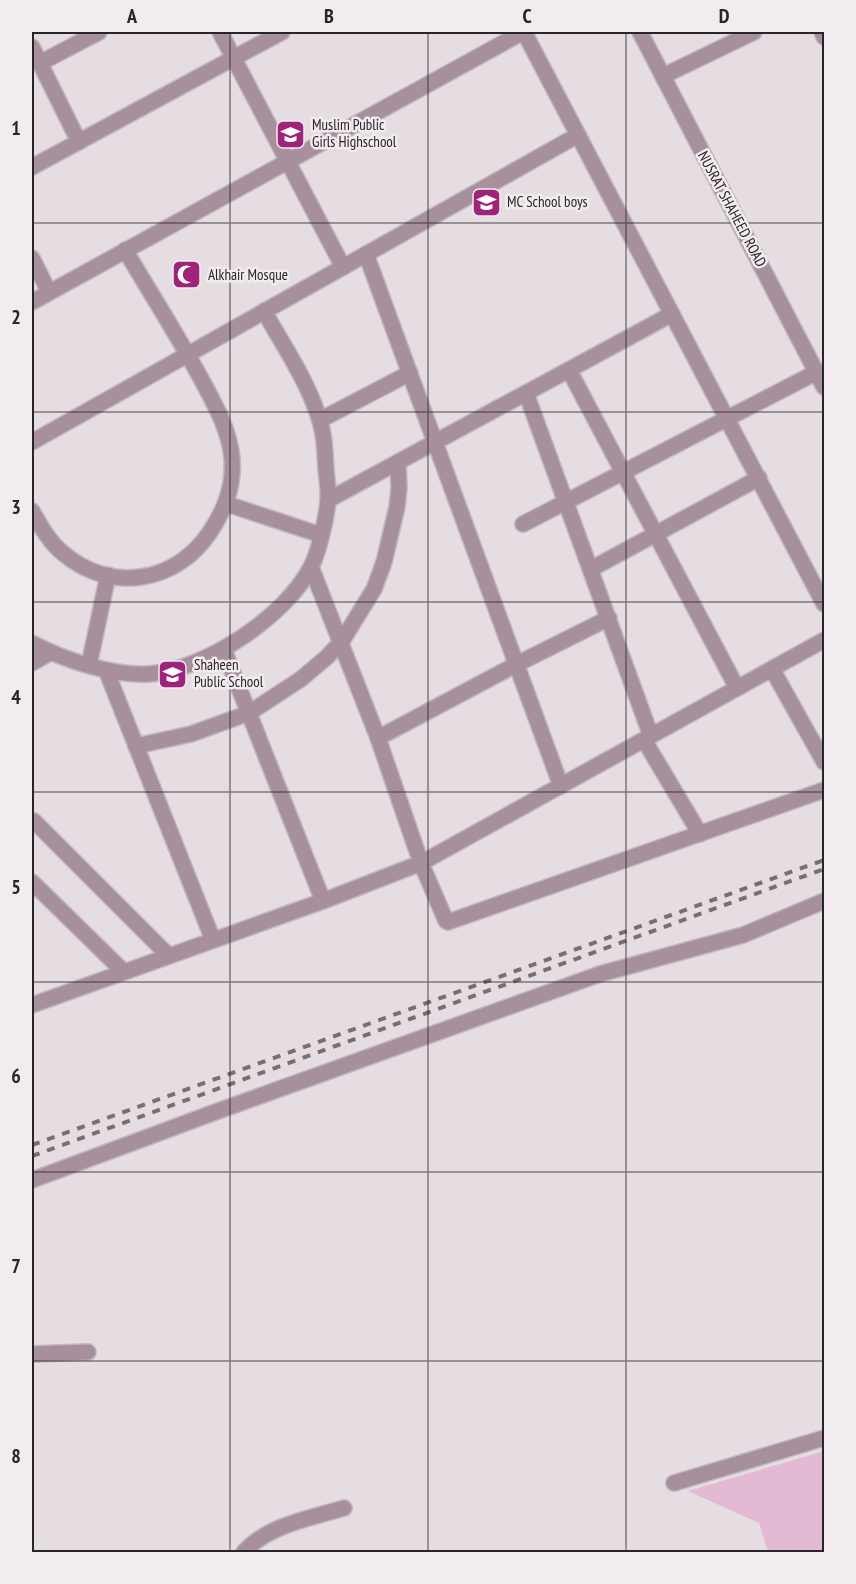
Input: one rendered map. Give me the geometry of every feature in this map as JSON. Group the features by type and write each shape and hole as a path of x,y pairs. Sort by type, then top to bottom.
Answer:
{"street":[{"path":"40,63 99,32"},
{"path":"220,32 343,267"},
{"path":"32,167 282,32"},
{"path":"32,302 524,32 825,604"},
{"name":"NUSRAT SHAHEED ROAD","path":"640,32 825,387"},
{"path":"663,76 754,32"},
{"path":"822,32 825,37"},
{"path":"32,46 79,142"},
{"path":"32,442 578,135"},
{"path":"32,511 45,534 64,555 88,570 120,578 142,579 163,572 177,564 205,540 227,504 232,477 232,458 226,432 187,354 125,250"},
{"path":"366,254 561,786"},
{"path":"32,258 49,292"},
{"path":"32,643 50,653 106,670 147,674 180,668 224,650 247,634 279,607 311,567 321,535 328,500 320,420 301,377 264,311"},
{"path":"328,500 672,314"},
{"path":"569,370 736,688"},
{"path":"523,524 817,372"},
{"path":"320,420 410,373"},
{"path":"526,393 609,618 647,738 700,834"},
{"path":"136,746 191,734 249,714 301,679 342,641 374,589 384,562 398,498 398,462"},
{"path":"591,569 759,478"},
{"path":"227,504 321,535"},
{"path":"311,567 342,641 421,863 444,920 448,922 825,790"},
{"path":"88,664 108,575"},
{"path":"378,738 609,618"},
{"path":"32,1005 421,863 825,640"},
{"path":"224,650 322,901"},
{"path":"32,663 50,653"},
{"path":"772,669 825,762"},
{"path":"106,670 213,940"},
{"path":"34,821 169,956"},
{"path":"32,882 124,972"},
{"path":"32,1180 600,974 743,935 825,902"},
{"path":"32,1354 88,1352"},
{"path":"674,1483 825,1438"},
{"path":"244,1552 258,1540 282,1528 344,1508"}],"shaded area":[{"path":"824,1451 824,1552 768,1552 759,1523 688,1491"}],"railway":[{"path":"32,1145 824,860"},
{"path":"32,1156 824,869"}],"place":[{"name":"Muslim Public Girls Highschool","path":"291,134"},
{"name":"MC School boys","path":"486,202"},
{"name":"Alkhair Mosque","path":"187,275"},
{"name":"Shaheen Public School","path":"173,674"}]}
